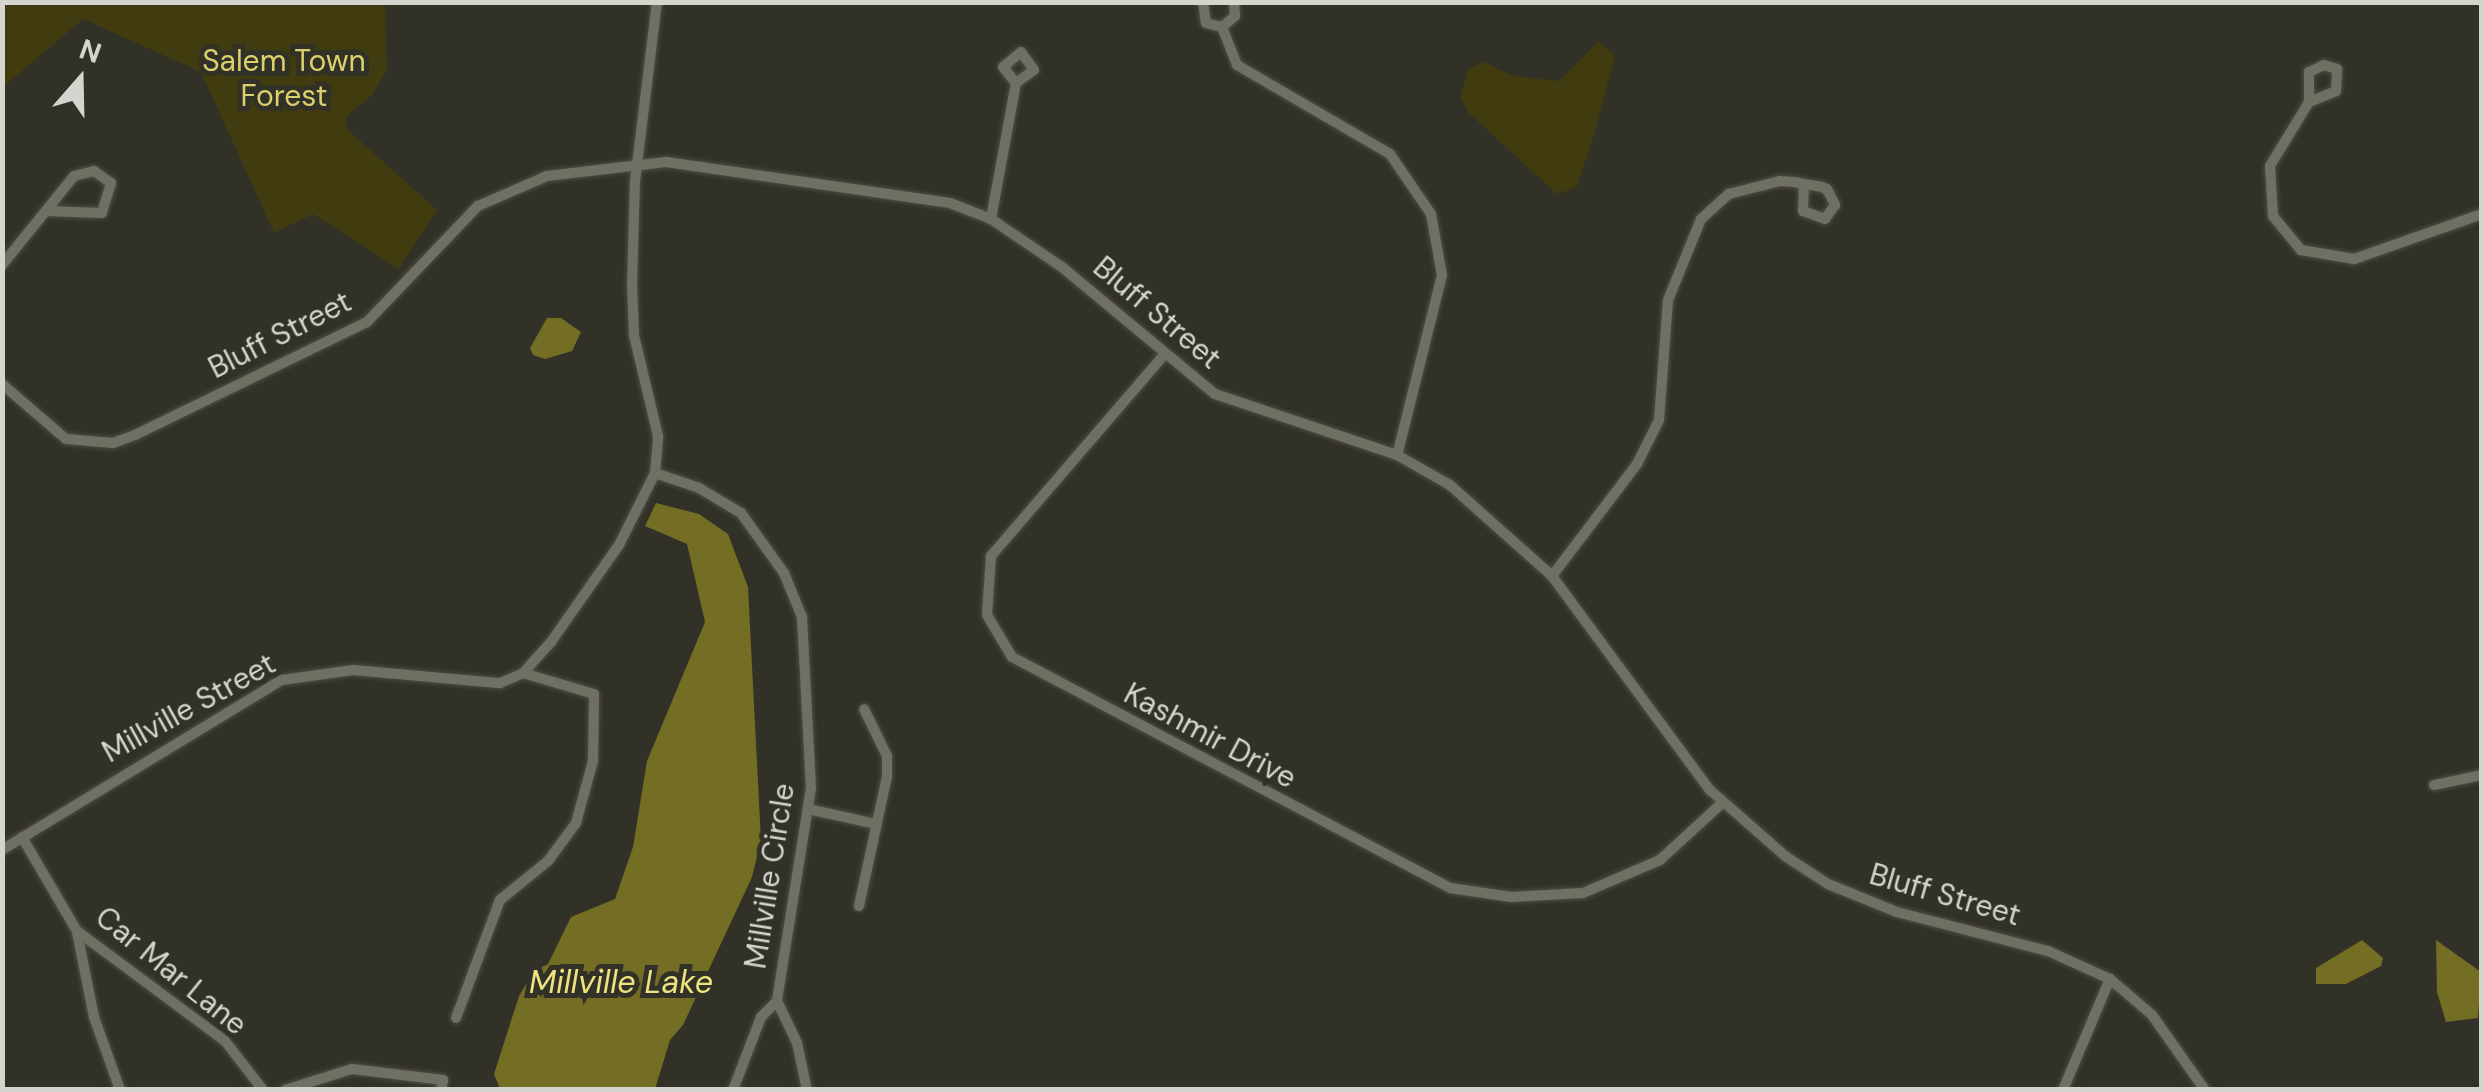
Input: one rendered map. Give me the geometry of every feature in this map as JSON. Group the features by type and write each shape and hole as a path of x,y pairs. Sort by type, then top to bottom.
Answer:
{"street":[{"path":"456,1018 500,900 548,861 576,822 593,760 594,694 523,674 619,545 655,474 658,436 634,335 639,164 657,2"},
{"path":"1203,2 1206,22 1222,27"},
{"path":"1222,27 1235,16 1234,2"},
{"path":"1222,27 1237,65 1390,154 1431,214 1442,274 1397,455"},
{"path":"991,220 1016,83"},
{"path":"2310,102 2278,150 2267,184 2273,216 2301,250 2354,258 2482,214"},
{"name":"Bluff Street","path":"2,384 66,439 113,443 366,322 478,206 511,187 639,164 708,165 950,202 991,220 1062,267 1163,356 1239,407 1397,455 1480,507 1552,576 1722,803 1828,884 1897,912 2048,951 2110,979 2152,1015 2205,1090"},
{"path":"2,265 47,211 83,171 111,183 102,213 47,211"},
{"path":"1552,576 1636,464 1659,420 1668,300 1694,229 1718,200 1741,188 1804,184"},
{"name":"Kashmir Drive","path":"1163,356 991,556 987,615 1012,657 1450,888 1511,897 1583,893 1660,860 1722,803"},
{"name":"Millville Circle","path":"655,474 700,488 741,514 795,594 811,716 808,809 777,1001 797,1043 807,1090"},
{"name":"Millville Street","path":"2,850 282,680 353,670 475,684 523,674"},
{"path":"858,906 888,756 864,709"},
{"path":"2434,785 2482,775"},
{"path":"808,809 876,824"},
{"name":"Car Mar Lane","path":"22,837 77,931 224,1040 264,1090"},
{"path":"77,931 94,1017 120,1090"},
{"path":"2063,1090 2110,979"},
{"name":"Millville Circle","path":"733,1090 761,1017 777,1001"},
{"path":"285,1090 328,1071 352,1069 443,1080 441,1090"}],"green space":[{"name":"Salem Town Forest","path":"3,2 385,3 387,70 372,95 345,118 348,130 437,210 399,269 313,214 274,233 201,72 83,19 3,87"},
{"path":"1599,41 1615,56 1595,131 1577,187 1557,194 1470,114 1460,97 1469,69 1483,62 1514,76 1558,81"}],"water":[{"path":"547,318 561,318 581,332 572,351 545,359 533,355 530,348"},
{"name":"Millville Lake","path":"656,503 699,514 728,534 748,587 761,841 752,877 683,1025 670,1040 655,1089 500,1089 494,1074 519,996 534,971 548,964 571,917 615,899 633,847 647,761 705,622 687,544 645,526"},
{"path":"2362,940 2383,958 2381,966 2346,984 2316,984 2316,968"},
{"path":"2436,940 2481,972 2478,1018 2446,1022 2437,992"}]}
